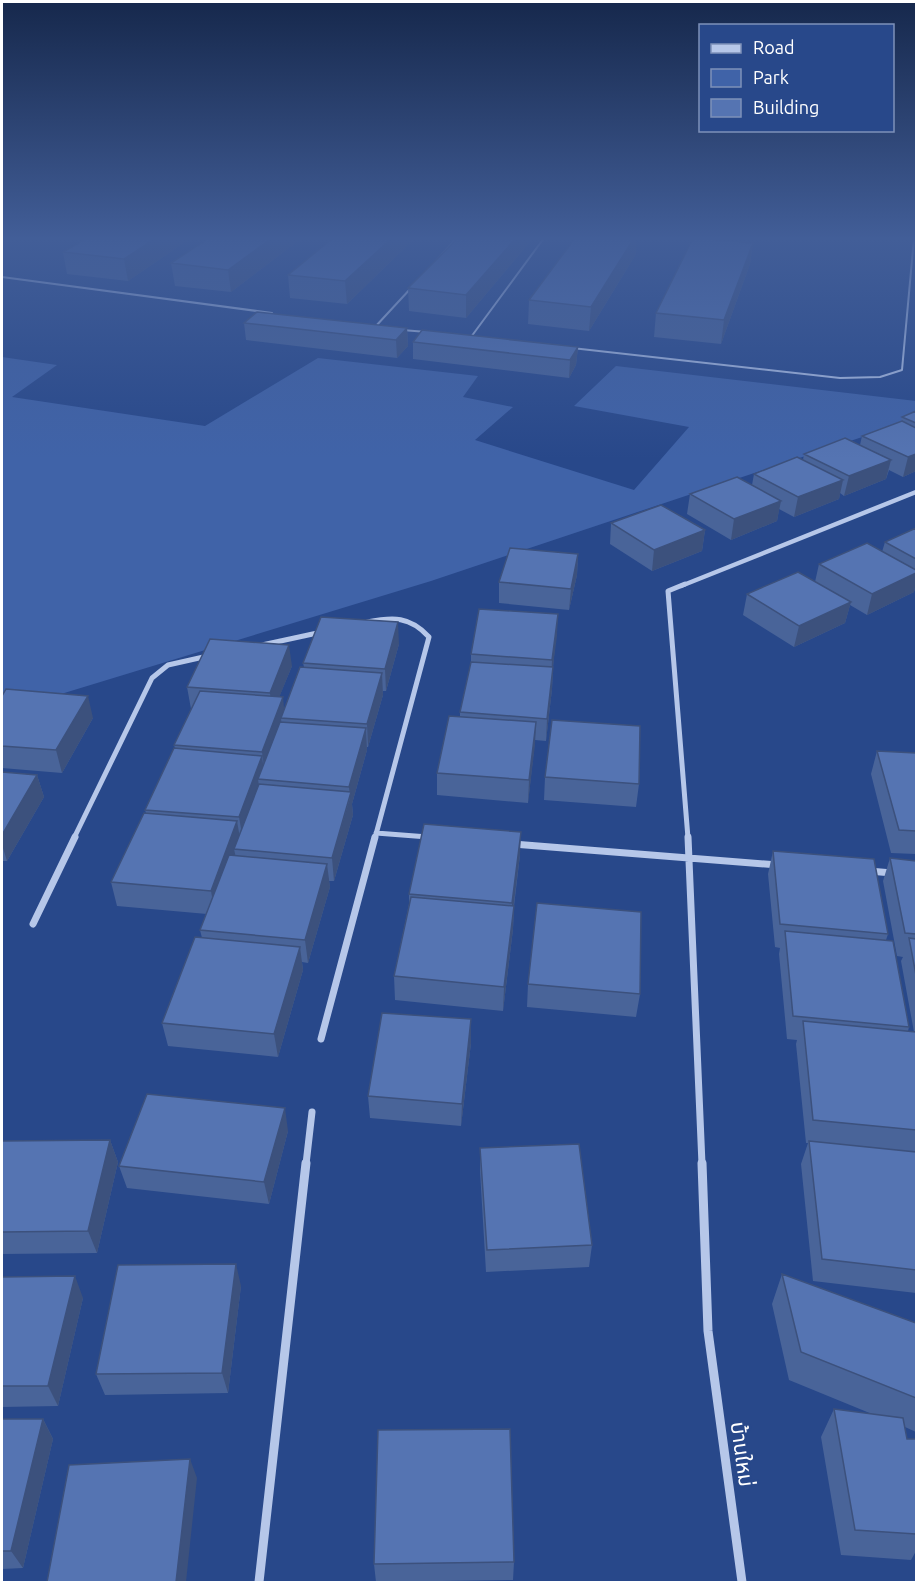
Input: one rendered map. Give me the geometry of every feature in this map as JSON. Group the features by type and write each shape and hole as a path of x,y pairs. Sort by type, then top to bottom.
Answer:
{"street":[{"name":"บ้านใหม่","path":"742,1582 708,1331 690,859 668,591 916,492"},
{"path":"321,1039 429,637 417,623 395,617 360,624"},
{"path":"258,645 326,631"},
{"path":"33,924 153,678 168,665 212,655"},
{"path":"376,833 434,838"},
{"path":"504,843 785,866"},
{"path":"857,870 904,873"},
{"path":"259,1582 312,1112"}],"lane":[{"path":"259,312 282,315"},
{"path":"386,328 375,327 389,312"},
{"path":"461,336 471,337 489,312"},
{"path":"566,348 840,378 880,377 902,370 907,312"},
{"path":"397,329 429,333"}],"green space":[{"path":"2,357 57,365 12,397 205,426 318,358 478,376 463,397 513,407 475,440 634,490 689,427 574,406 616,366 916,401 916,419 431,581 2,712"}],"building":[{"path":"257,312 407,328 396,340 244,323"},
{"path":"657,312 727,312 724,320"},
{"path":"422,330 578,347 570,360 413,342"},
{"path":"916,411 916,423 902,417"},
{"path":"902,421 916,428 916,454 908,457 862,436"},
{"path":"845,438 891,460 849,476 804,454"},
{"path":"797,457 843,480 798,497 754,474"},
{"path":"737,477 781,501 734,519 690,494"},
{"path":"661,505 705,530 654,550 611,523"},
{"path":"916,528 916,559 885,542"},
{"path":"867,543 916,570 916,573 872,594 819,564"},
{"path":"510,548 578,554 571,589 499,582"},
{"path":"798,572 851,602 799,626 747,594"},
{"path":"479,609 558,614 552,660 471,654"},
{"path":"321,617 398,622 385,669 303,663"},
{"path":"210,639 289,645 270,693 187,687"},
{"path":"471,662 553,667 547,719 460,712"},
{"path":"300,667 382,673 367,724 281,718"},
{"path":"6,689 88,696 56,750 2,746 2,696"},
{"path":"200,691 283,697 262,752 174,745"},
{"path":"449,716 536,722 529,780 437,773"},
{"path":"552,720 640,726 639,784 545,777"},
{"path":"280,722 366,728 349,787 258,779"},
{"path":"174,748 262,756 239,817 145,810"},
{"path":"877,751 916,753 916,831 899,830"},
{"path":"2,772 37,775 2,835"},
{"path":"259,784 351,792 332,858 234,849"},
{"path":"144,813 237,821 211,891 111,882"},
{"path":"424,824 521,832 512,903 409,894"},
{"path":"773,851 874,859 888,934 780,924"},
{"path":"229,855 327,864 305,940 200,930"},
{"path":"890,858 916,861 916,934 905,933"},
{"path":"411,897 514,906 504,987 394,976"},
{"path":"537,903 641,912 640,994 528,984"},
{"path":"785,931 893,941 909,1027 793,1016"},
{"path":"195,937 300,947 274,1034 162,1023"},
{"path":"909,938 916,939 916,975"},
{"path":"382,1013 471,1019 462,1104 368,1096"},
{"path":"803,1021 916,1032 916,1130 813,1120"},
{"path":"147,1094 285,1108 264,1182 119,1166"},
{"path":"110,1140 88,1231 2,1232 2,1141"},
{"path":"809,1141 916,1152 916,1270 822,1259"},
{"path":"579,1144 592,1245 487,1250 480,1148"},
{"path":"236,1264 222,1373 96,1374 118,1265"},
{"path":"782,1274 916,1323 916,1398 801,1352"},
{"path":"75,1276 48,1386 2,1386 2,1277"},
{"path":"834,1409 903,1418 907,1439 916,1439 916,1534 855,1530"},
{"path":"2,1419 43,1419 11,1551 2,1551"},
{"path":"510,1429 514,1562 374,1564 378,1430"},
{"path":"190,1459 176,1582 47,1582 69,1465"}]}
